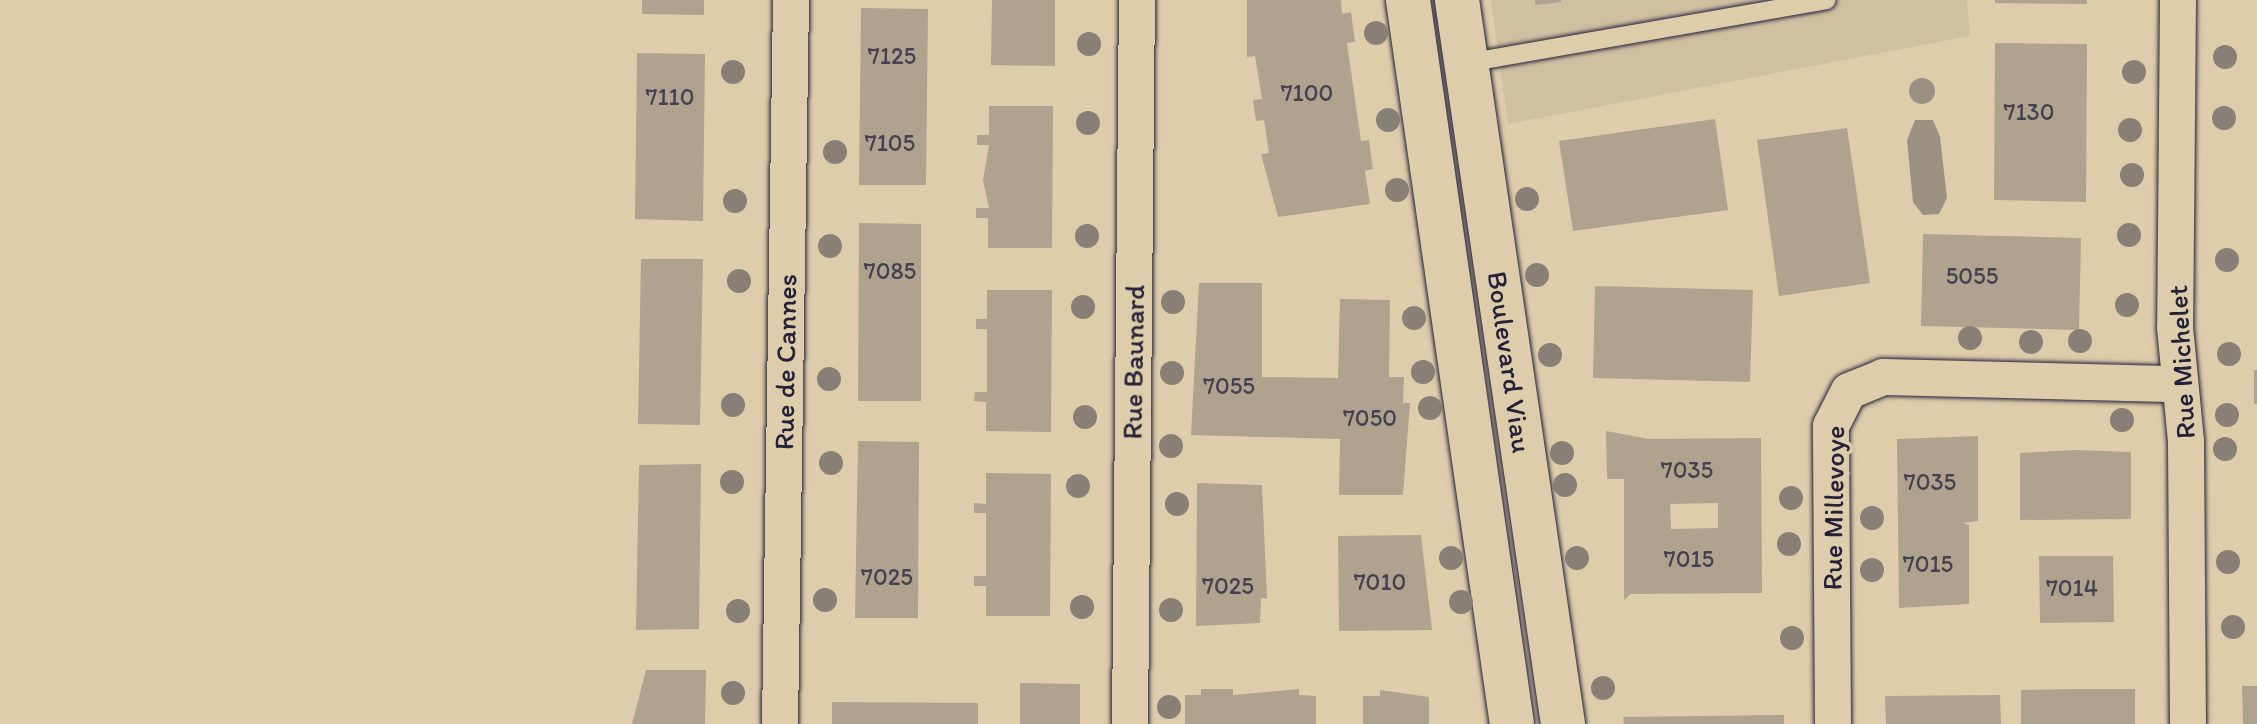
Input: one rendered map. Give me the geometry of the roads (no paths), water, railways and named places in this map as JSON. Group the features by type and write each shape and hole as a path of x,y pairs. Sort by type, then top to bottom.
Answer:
{"main road":[{"name":"Boulevard Viau","path":"1408,0 1512,724"},
{"name":"Boulevard Viau","path":"1457,0 1563,724"}],"street":[{"name":"Rue de Cannes","path":"780,724 791,0"},
{"name":"Rue Baunard","path":"1130,724 1137,0"},
{"name":"Rue Michelet","path":"2178,0 2180,384 2188,724"},
{"name":"Rue Millevoye","path":"1833,724 1831,426 1849,391 1883,377 2180,384"}],"lane":[{"path":"1466,63 1827,0"}]}
